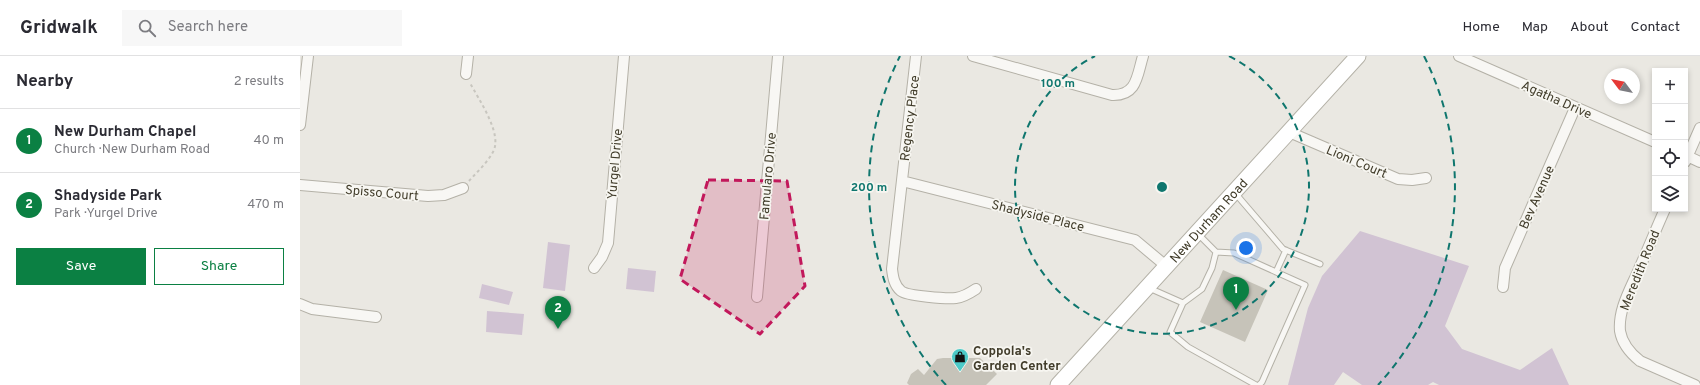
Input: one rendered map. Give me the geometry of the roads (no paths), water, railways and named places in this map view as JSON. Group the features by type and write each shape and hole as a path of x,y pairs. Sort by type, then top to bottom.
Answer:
{"main road":[{"name":"New Durham Road","path":"1058,385 1358,56"}],"street":[{"path":"300,125 302,97 308,56"},
{"path":"466,74 468,56"},
{"name":"Yurgel Drive","path":"594,268 602,257 608,243 624,56"},
{"name":"Famularo Drive","path":"757,297 778,56"},
{"name":"Regency Place","path":"916,56 892,269 893,279 897,287 902,292 909,295 956,298 966,295 976,289"},
{"path":"973,56 1112,95 1126,94 1132,88 1142,56"},
{"name":"Agatha Drive","path":"1459,56 1652,141"},
{"name":"Bev Avenue","path":"1503,287 1505,268 1575,108"},
{"path":"1688,154 1700,128"},
{"name":"Lioni Court","path":"1289,132 1398,179 1412,180 1426,178"},
{"path":"1688,159 1700,162"},
{"name":"Shadyside Place","path":"902,181 1135,240 1166,266"},
{"name":"Spisso Court","path":"300,185 428,196 444,195 463,188"},
{"name":"Meredith Road","path":"1664,212 1622,308 1620,331 1622,340 1627,348 1640,361 1696,385"},
{"path":"300,304 312,309 376,317"}],"lane":[{"path":"1234,192 1283,249 1320,264"},
{"path":"1196,232 1216,252 1234,253 1305,284 1262,382 1259,385"},
{"path":"1276,272 1286,250"},
{"path":"1216,252 1212,268 1202,289 1183,303 1170,332 1188,347 1256,385"},
{"path":"1147,287 1183,303"}],"place":[{"name":"New Durham Chapel","path":"1236,310"},
{"name":"Shadyside Park","path":"558,329"},
{"name":"Coppola's Garden Center","path":"960,372"}]}
